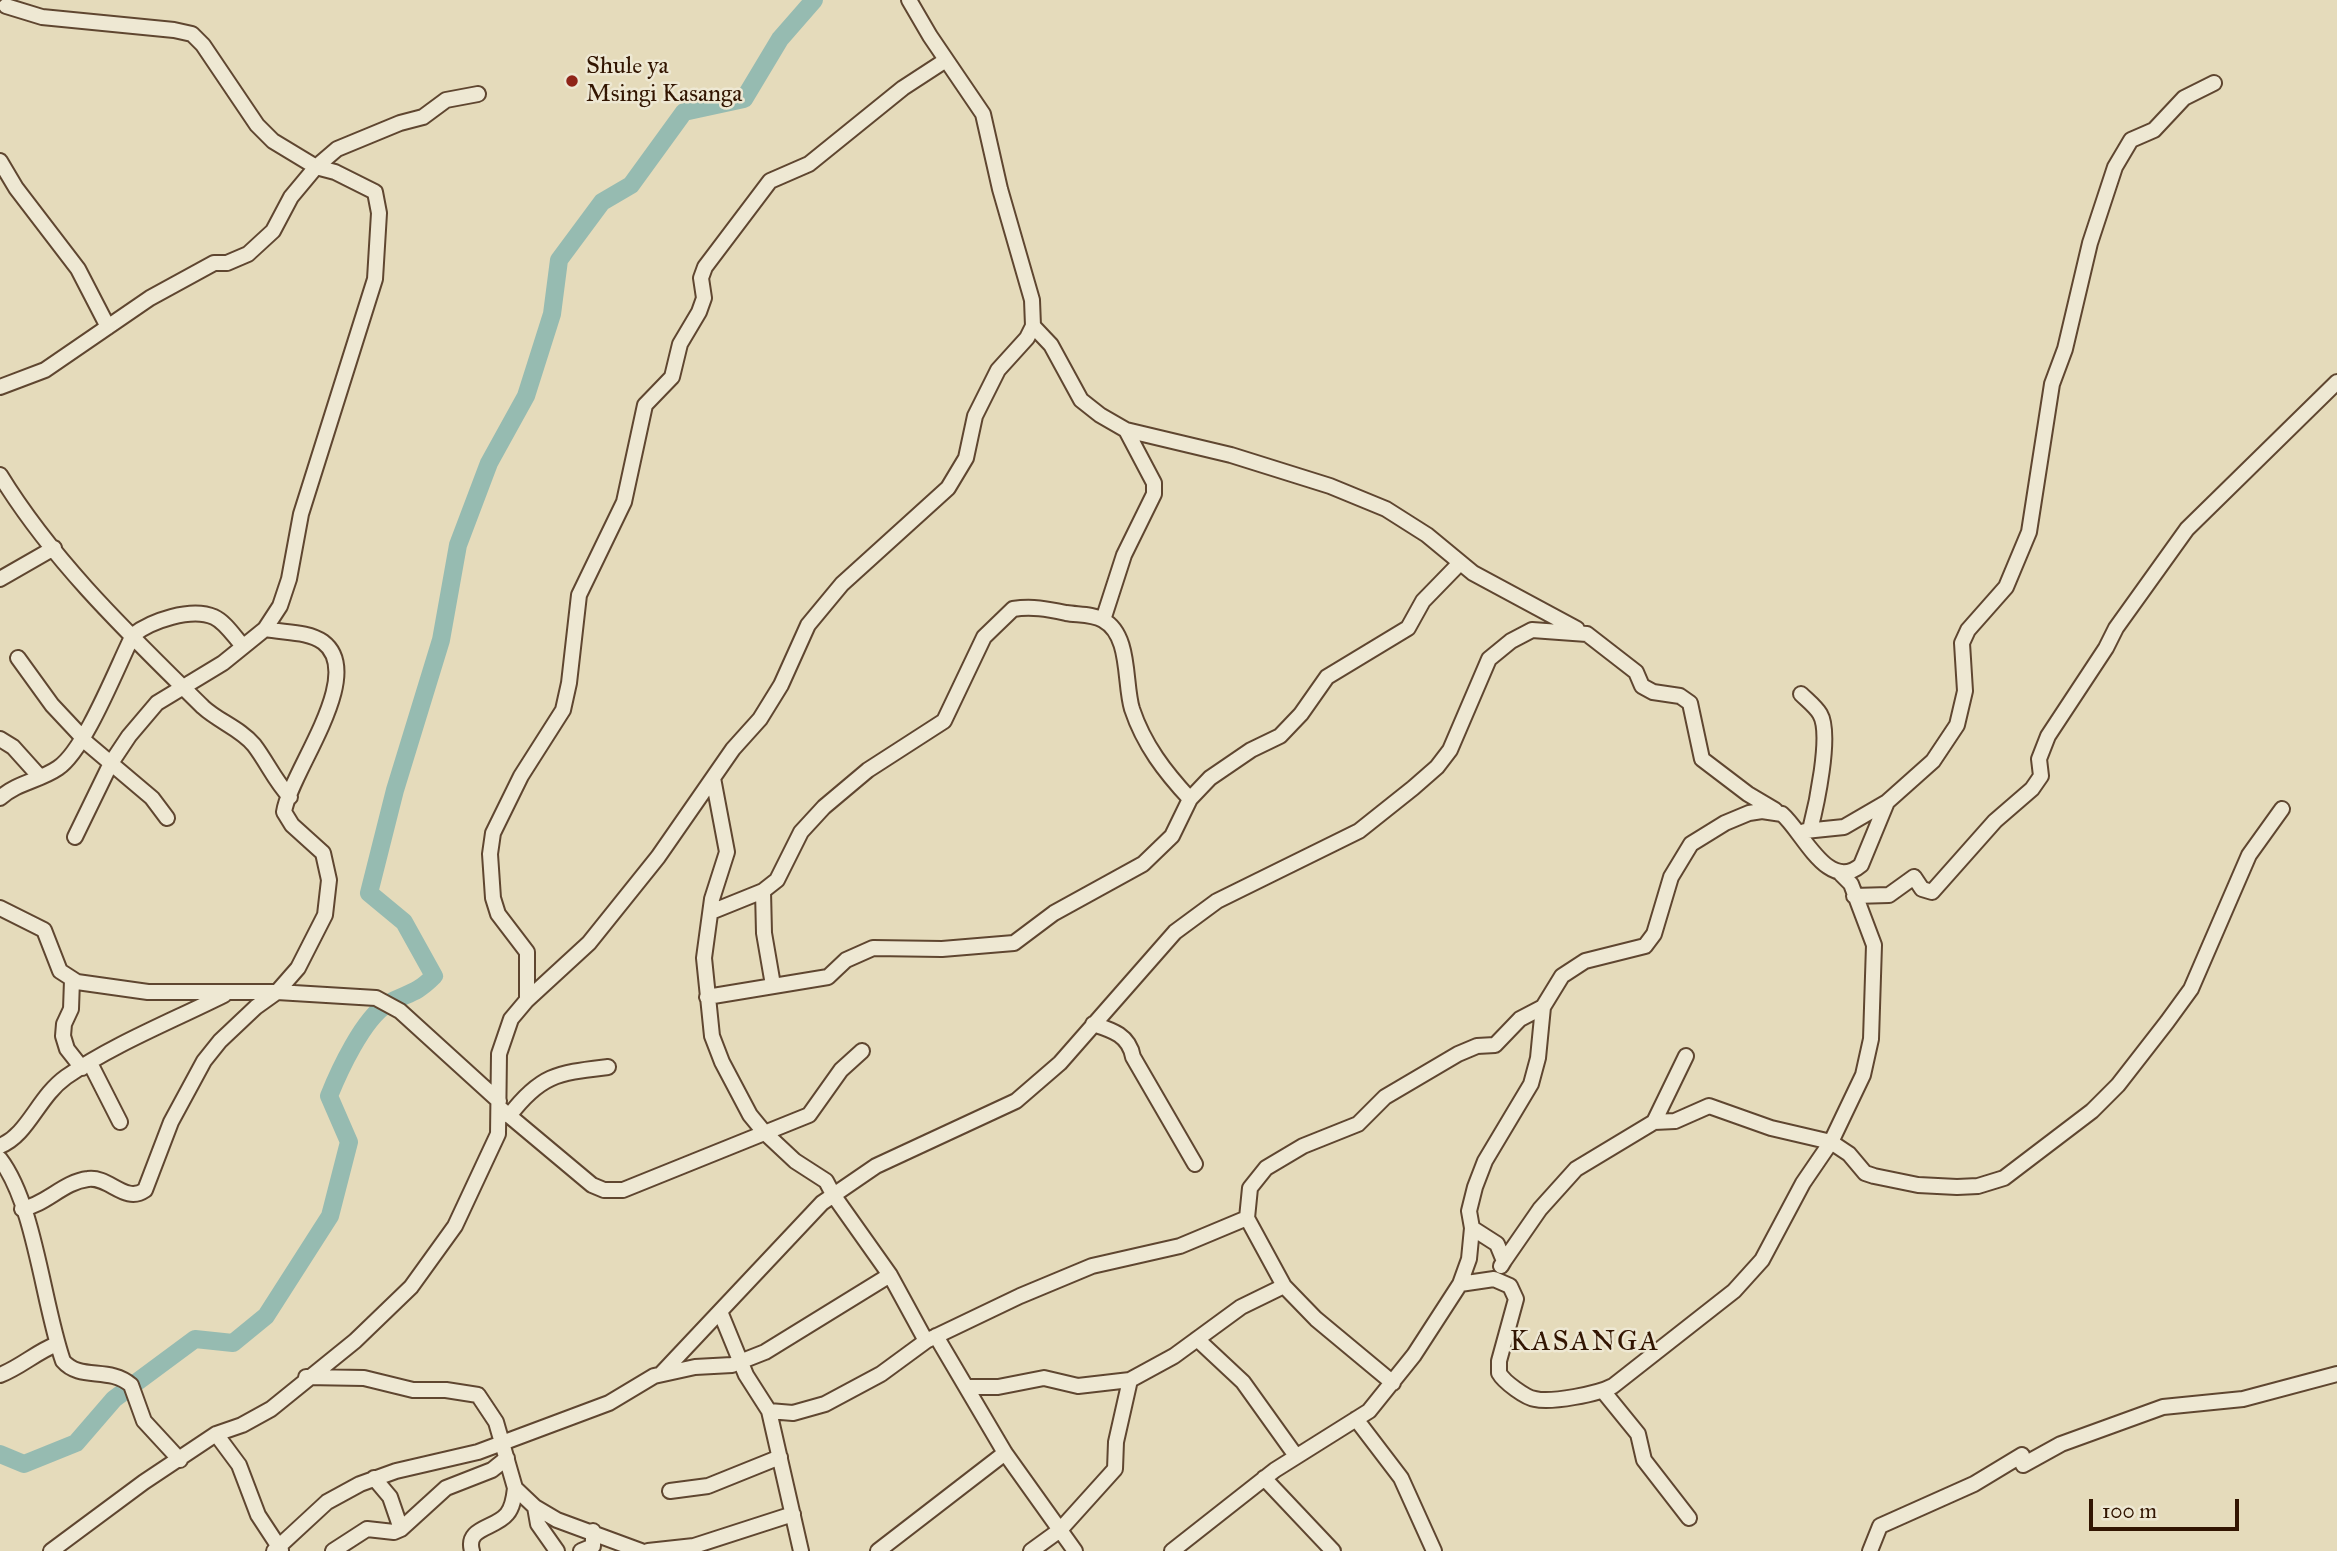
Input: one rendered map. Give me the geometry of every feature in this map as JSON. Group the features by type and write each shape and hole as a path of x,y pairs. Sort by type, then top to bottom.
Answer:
{"street":[{"path":"909,0 983,114 1006,212 1026,274 1033,326 1051,345 1081,400 1126,430 1231,455 1330,486 1386,509 1427,536 1459,564 1587,634 1636,672 1642,686 1653,692 1680,696 1690,703 1702,759 1748,794 1805,831 1815,854 1852,884 1854,896 1874,945 1871,1039 1863,1075 1831,1142 1803,1182 1762,1260 1747,1279 1691,1327 1603,1391 1532,1399 1502,1378 1499,1361 1516,1299 1510,1286 1494,1279 1460,1284"},
{"path":"7,5 42,17 192,34 203,45 257,125 291,154 375,192 379,213 375,279 301,514 289,579 280,606 265,629 208,675 184,686 157,704 111,763 75,837"},
{"path":"527,1000 527,952 498,914 493,898 490,854 494,833 521,776 563,710 569,683 579,595 624,502 645,405 671,377 680,344 699,312 704,298 701,278 705,267 770,181 809,164 903,88 946,60"},
{"path":"1805,831 1844,827 1887,802 1933,761 1957,725 1965,691 1962,643 1968,630 2006,587 2029,532 2052,384 2065,349 2090,243 2115,167 2131,140 2154,130 2184,98 2214,83"},
{"path":"0,387 45,370 150,298 214,262 227,263 248,254 273,231 286,203 316,167 337,149 400,123 423,117 446,100 478,94"},
{"path":"0,161 16,188 78,269 108,327"},
{"path":"51,1551 144,1482 216,1434 242,1425 271,1409 306,1377 355,1341 426,1269 454,1226 498,1135 503,1108 497,1077 502,1041 511,1019 612,917 767,708 808,625 842,584 948,488 966,458 975,416 998,370 1022,344 1033,326"},
{"path":"1854,896 1889,895 1914,877 1922,889 1932,892 1995,821 2032,789 2041,776 2039,759 2048,736 2151,576 2202,511 2337,382"},
{"path":"1103,620 1124,555 1154,494 1154,482 1126,430"},
{"path":"0,475 18,504 88,591 216,719 254,745 274,779 290,797"},
{"path":"0,579 54,548"},
{"path":"707,997 828,977 846,960 873,948 942,949 1014,943 1047,918 1143,864 1172,836 1190,799 1231,762 1280,736 1301,714 1327,677 1408,628 1423,601 1459,564"},
{"path":"711,912 763,891 777,880 801,832 824,807 868,770 944,721 984,637 1013,609 1028,607 1103,620 1118,634 1133,711 1160,766 1190,799"},
{"path":"0,799 13,787 57,769 70,758 132,635 165,620 209,615 218,619 242,645"},
{"path":"22,1209 38,1205 74,1183 91,1178 131,1195 145,1190 171,1122 204,1061 256,1007 277,992 298,968 325,915 329,880 323,853 286,818 285,806 332,696 337,666 330,649 321,641 303,634 265,629"},
{"path":"661,1374 720,1314 808,1216 876,1166 1016,1101 1060,1063 1175,932 1217,901 1359,831 1437,767 1450,750 1485,667 1497,650 1532,630 1587,634"},
{"path":"18,658 52,705 81,737 152,797 167,818"},
{"path":"1801,694 1821,715 1823,730 1822,772 1805,831"},
{"path":"0,739 13,747 40,777"},
{"path":"713,778 727,852 712,899 705,937 707,997 712,1036 722,1062 750,1115 764,1132 795,1161 826,1181 931,1339 969,1387 1005,1453 1075,1551"},
{"path":"1841,874 1854,871 1861,865 1887,802"},
{"path":"1494,1279 1540,1209 1576,1169 1654,1122 1675,1121 1709,1105 1771,1128 1831,1142 1843,1149 1865,1173 1874,1176 1918,1185 1978,1186 2004,1178 2076,1125 2118,1085 2191,989 2249,855 2282,809"},
{"path":"1172,1551 1264,1478 1374,1407 1460,1284 1469,1259 1472,1228 1469,1212 1480,1170 1534,1077 1543,1007 1562,976 1577,965 1645,946 1654,934 1671,877 1691,844 1725,823 1749,814 1762,811 1782,814"},
{"path":"763,891 764,933 772,985"},
{"path":"0,908 44,930 60,971 72,980 148,992 277,992 376,998 400,1011 503,1108 592,1185 615,1191 658,1178 809,1115 841,1070 862,1051"},
{"path":"72,980 71,1009 64,1024 63,1036 67,1049 86,1065 120,1122"},
{"path":"180,1460 144,1421 131,1385 112,1374 70,1368 63,1360 22,1209 4,1165 3,1145 26,1125 46,1096 86,1065 226,994"},
{"path":"1392,1383 1316,1319 1284,1286 1247,1218 1250,1188 1266,1168 1303,1146 1358,1124 1385,1097 1458,1055 1477,1046 1495,1045 1520,1020 1543,1007"},
{"path":"1093,1024 1117,1032 1131,1046 1133,1057 1195,1164"},
{"path":"1654,1122 1686,1056"},
{"path":"503,1108 545,1080 559,1074 608,1068"},
{"path":"769,1411 793,1413 835,1400 881,1374 931,1339 1092,1266 1180,1246 1247,1218"},
{"path":"1472,1228 1497,1244 1504,1261"},
{"path":"216,1434 239,1465 258,1515 278,1549 335,1496 374,1478 425,1463 478,1452 609,1403 645,1380 661,1374 740,1362 794,1337 890,1275"},
{"path":"969,1387 998,1387 1044,1378 1078,1386 1130,1380 1174,1356 1241,1307 1284,1286"},
{"path":"720,1314 755,1392 769,1411 801,1551"},
{"path":"1197,1339 1243,1381 1296,1457"},
{"path":"0,1375 15,1370 40,1351 57,1344"},
{"path":"1870,1551 1880,1526 1974,1484 2022,1455 2023,1465 2061,1444 2163,1407 2243,1399 2337,1374"},
{"path":"306,1377 364,1378 414,1390 470,1392 480,1397 503,1441 516,1488 535,1507 597,1544 641,1551"},
{"path":"1031,1551 1060,1530 1115,1469 1115,1442 1130,1380"},
{"path":"1603,1391 1638,1434 1644,1460 1689,1518"},
{"path":"1356,1419 1401,1478 1434,1551"},
{"path":"878,1551 1005,1453"},
{"path":"670,1491 708,1486 780,1457"},
{"path":"333,1551 367,1529 394,1532 401,1529 446,1488 492,1471 508,1458"},
{"path":"374,1478 390,1497 401,1529"},
{"path":"1264,1478 1333,1551"},
{"path":"472,1551 470,1542 474,1534 499,1522 509,1513 516,1488"},
{"path":"535,1507 538,1524 557,1551"},
{"path":"649,1551 694,1546 793,1514"}],"waterway":[{"path":"0,1454 24,1464 76,1443 114,1399 195,1339 233,1343 266,1316 330,1216 349,1142 329,1096 333,1085 353,1046 378,1011 416,990 434,976 404,922 369,893 395,790 441,640 458,545 489,463 526,396 552,314 559,260 602,202 631,185 684,112 744,99 780,39 814,0"}],"place":[{"name":"Shule ya Msingi Kasanga","path":"572,81"}],"district":[{"name":"KASANGA","path":"1585,1343"}]}
